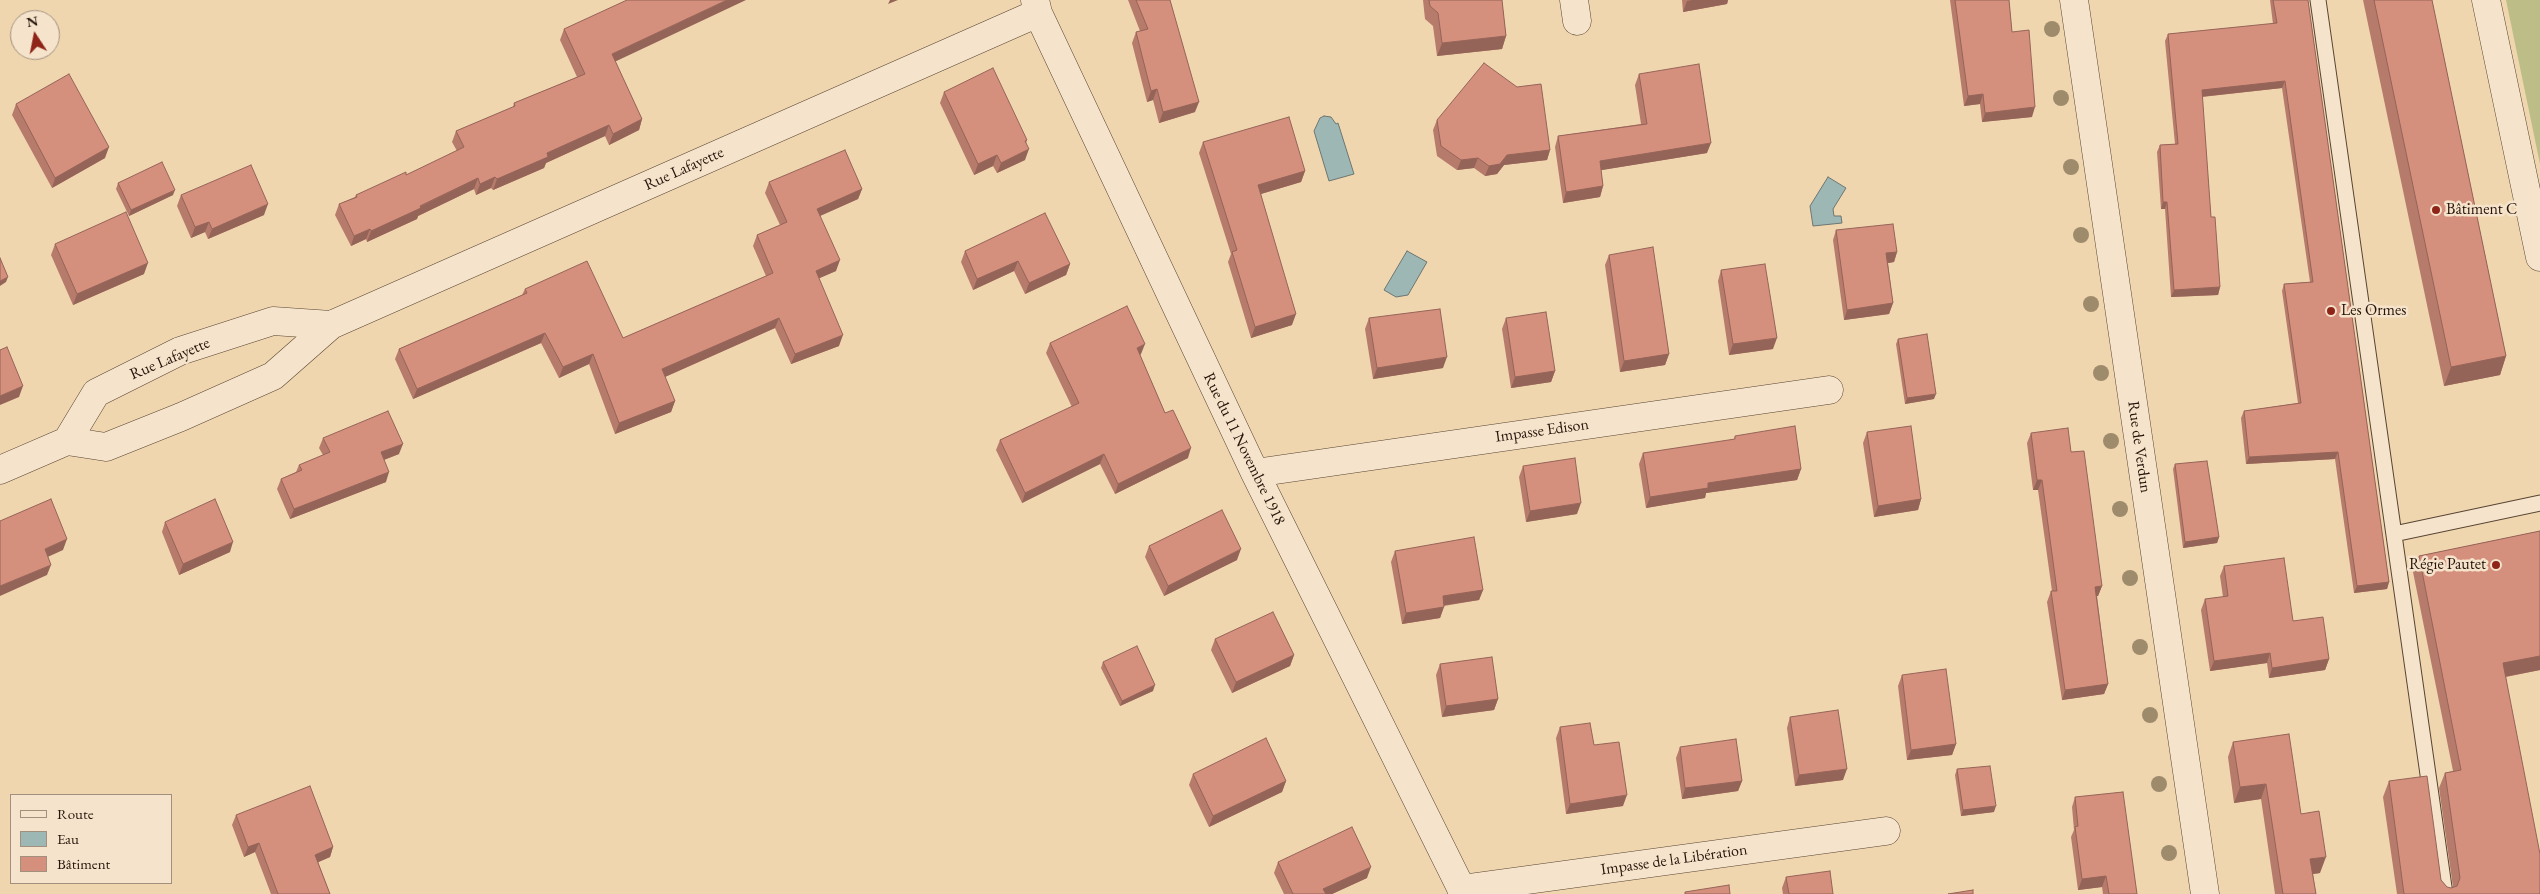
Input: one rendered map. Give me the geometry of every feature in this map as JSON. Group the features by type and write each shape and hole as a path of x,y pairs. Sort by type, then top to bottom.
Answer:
{"street":[{"name":"Rue de Verdun","path":"2074,0 2205,894"},
{"path":"2486,0 2540,257"},
{"name":"Rue Lafayette","path":"331,325 273,321 180,351 96,393 67,441 106,446 273,376 331,325 1036,6"},
{"name":"Rue du 11 Novembre 1918","path":"1036,6 1254,473 1463,891"},
{"name":"Impasse Edison","path":"1254,473 1829,390"},
{"path":"0,470 67,441"},
{"name":"Impasse de la Libération","path":"1463,891 1886,830"}],"lane":[{"path":"2318,0 2445,894"},
{"path":"2394,534 2540,502"}],"green space":[{"path":"2506,0 2540,0 2540,164"}],"water":[{"path":"1324,116 1331,117 1336,124 1338,123 1354,174 1329,181 1314,131 1320,118"},
{"path":"1828,177 1846,188 1833,209 1834,216 1841,216 1842,223 1813,226 1810,206"},
{"path":"1407,251 1427,262 1408,295 1396,297 1384,290"}],"building":[{"path":"627,0 727,0 612,54 642,119 613,134 609,125 547,153 548,157 497,179 495,177 480,184 478,178 420,206 421,208 371,231 370,229 354,236 339,204 464,147 456,131 515,106 514,103 585,74 564,29"},
{"path":"1136,0 1170,0 1199,102 1163,112 1157,89 1151,91 1136,32 1148,29"},
{"path":"1429,0 1502,0 1506,36 1442,43 1438,13 1430,6"},
{"path":"1955,0 2009,0 2012,32 2029,30 2035,107 1985,113 1983,94 1968,96"},
{"path":"2273,0 2308,0 2389,582 2357,586 2338,452 2249,457 2244,411 2301,403 2284,284 2313,282 2285,81 2202,90 2211,217 2215,217 2220,287 2174,290 2167,202 2163,202 2160,145 2178,144 2168,34 2277,23"},
{"name":"Bâtiment C","path":"2374,0 2432,0 2506,356 2451,367"},
{"path":"1484,63 1517,87 1541,84 1550,150 1507,155 1500,164 1489,166 1478,158 1461,160 1441,146 1437,120"},
{"path":"1699,64 1711,143 1600,161 1603,186 1566,192 1558,136 1647,124 1639,74"},
{"path":"993,68 1027,140 1025,141 1029,149 1001,163 997,155 978,164 944,92"},
{"path":"69,74 109,147 55,178 16,104"},
{"path":"1289,117 1305,171 1258,185 1296,314 1255,327 1232,252 1237,250 1203,142"},
{"path":"845,150 862,189 817,209 840,260 816,271 843,335 795,354 779,318 662,369 675,401 619,423 593,354 563,367 545,333 417,389 399,349 527,293 525,289 587,261 623,338 773,273 757,235 787,222 769,182"},
{"path":"162,162 175,190 131,210 118,183"},
{"path":"251,165 268,204 212,229 209,222 195,227 181,195"},
{"path":"126,212 148,263 77,294 55,244"},
{"path":"1045,213 1070,264 1029,283 1018,261 977,279 965,251"},
{"path":"1893,224 1897,252 1886,253 1893,303 1847,310 1836,230"},
{"path":"1653,247 1669,354 1624,361 1609,255"},
{"path":"0,258 8,277 0,281"},
{"path":"1765,264 1777,338 1733,344 1721,270"},
{"path":"1127,306 1145,344 1137,348 1165,413 1173,410 1191,448 1118,484 1104,454 1025,493 1000,440 1079,403 1050,343"},
{"path":"1440,309 1447,357 1377,368 1369,318"},
{"path":"1546,312 1555,371 1515,377 1506,318"},
{"path":"1927,334 1936,394 1907,398 1898,339"},
{"path":"7,347 23,386 0,396 0,350"},
{"path":"388,411 403,444 381,452 389,472 294,509 281,479 302,470 299,465 330,452 323,438"},
{"path":"1795,426 1801,469 1708,483 1708,488 1650,497 1643,453 1735,439 1735,436"},
{"path":"1911,426 1921,499 1878,506 1867,432"},
{"path":"2068,428 2071,452 2084,451 2102,586 2095,587 2108,684 2065,690 2051,591 2057,591 2042,480 2037,480 2031,433"},
{"path":"1575,458 1581,503 1530,511 1523,466"},
{"path":"2207,461 2219,537 2185,542 2175,464"},
{"path":"51,499 67,539 45,549 51,565 0,586 0,521"},
{"path":"215,499 233,542 183,564 165,522"},
{"path":"1222,510 1241,549 1168,586 1149,546"},
{"path":"2540,531 2540,656 2503,663 2540,854 2540,894 2404,894 2389,781 2427,776 2441,880 2447,887 2451,888 2457,886 2460,878 2445,773 2461,770 2419,556"},
{"path":"1474,537 1483,590 1443,596 1444,607 1406,613 1395,551"},
{"path":"2284,558 2293,621 2323,617 2329,659 2272,668 2270,653 2214,661 2205,599 2228,596 2224,566"},
{"path":"1273,612 1294,655 1236,682 1215,639"},
{"path":"1137,646 1155,685 1122,701 1103,662"},
{"path":"1492,657 1498,699 1446,706 1440,664"},
{"path":"1946,669 1956,744 1911,750 1902,675"},
{"path":"1838,710 1847,769 1799,775 1790,717"},
{"path":"1590,723 1594,745 1619,742 1627,795 1570,804 1560,727"},
{"path":"2289,734 2301,814 2319,811 2326,857 2310,859 2316,894 2283,894 2266,784 2240,787 2233,742"},
{"path":"1266,738 1286,781 1213,816 1193,774"},
{"path":"1736,739 1742,781 1685,788 1680,747"},
{"path":"1990,766 1996,806 1963,810 1957,769"},
{"path":"310,786 333,847 315,855 330,894 278,894 259,843 248,847 236,815"},
{"path":"2123,792 2137,894 2109,894 2106,876 2082,879 2075,827 2078,826 2075,797"},
{"path":"1352,827 1371,867 1323,889 1326,894 1293,894 1278,862"},
{"path":"1830,871 1833,894 1789,894 1786,877"},
{"path":"1729,885 1730,894 1685,894 1685,892"},
{"path":"1973,890 1973,894 1948,894"}],"place":[{"name":"Bâtiment C","path":"2436,210"},
{"name":"Les Ormes","path":"2331,311"},
{"name":"Régie Pautet","path":"2496,565"}]}
